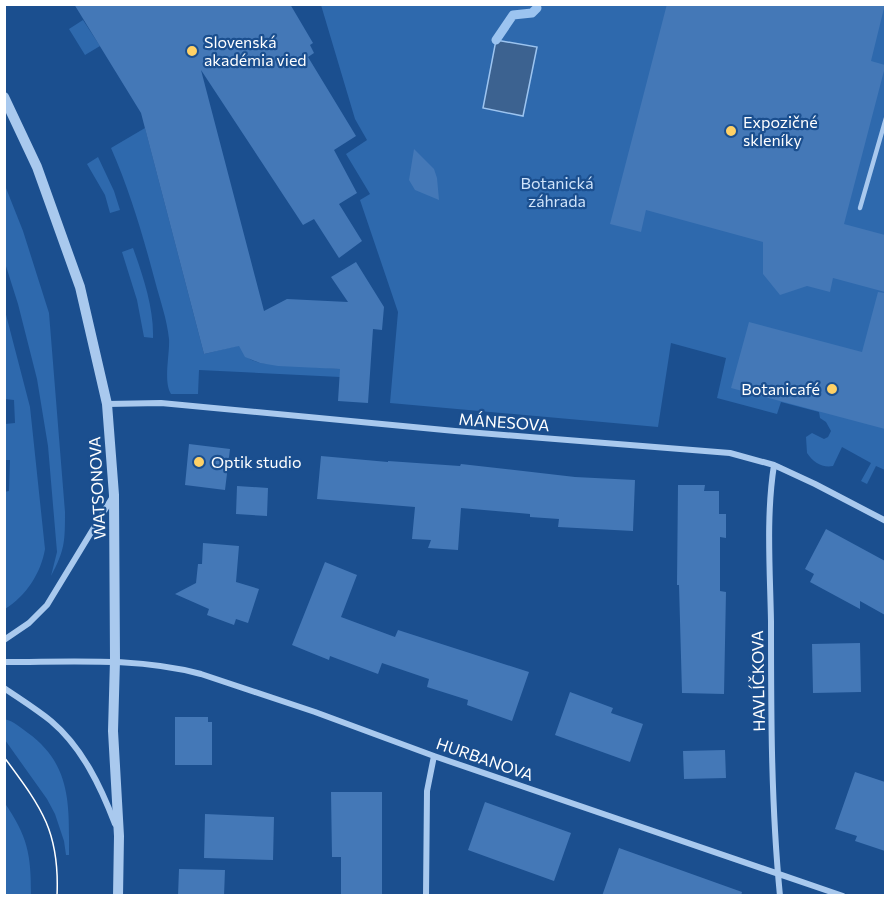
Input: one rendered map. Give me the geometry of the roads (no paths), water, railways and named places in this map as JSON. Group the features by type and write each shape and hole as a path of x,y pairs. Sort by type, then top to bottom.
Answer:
{"street":[{"name":"WATSONOVA","path":"4,97 37,167 80,287 107,404 114,495 113,731 119,836 118,896"},
{"name":"MÁNESOVA","path":"107,404 161,403 455,432 730,453 774,465 885,521"},
{"name":"HAVLÍČKOVA","path":"774,465 770,493 771,642 774,838 780,896"},
{"path":"4,640 29,623 47,605 114,495"},
{"name":"HURBANOVA","path":"4,662 115,660 182,669 315,712 434,756 843,896"},
{"path":"4,688 52,722 63,733 90,769 104,795 119,836"},
{"path":"426,896 427,791 434,756"}],"lane":[{"path":"860,208 885,118"}],"waterway":[{"path":"496,40 513,15 532,13 537,8"}],"tram line":[{"path":"4,757 46,821 55,854 57,896"}],"place":[{"name":"Slovenská akadémia vied","path":"192,51"},
{"name":"Expozičné skleníky","path":"731,131"},
{"name":"Botanicafé","path":"832,389"},
{"name":"Optik studio","path":"199,462"}],"park label":[{"name":"Botanická záhrada","path":"557,192"}]}
